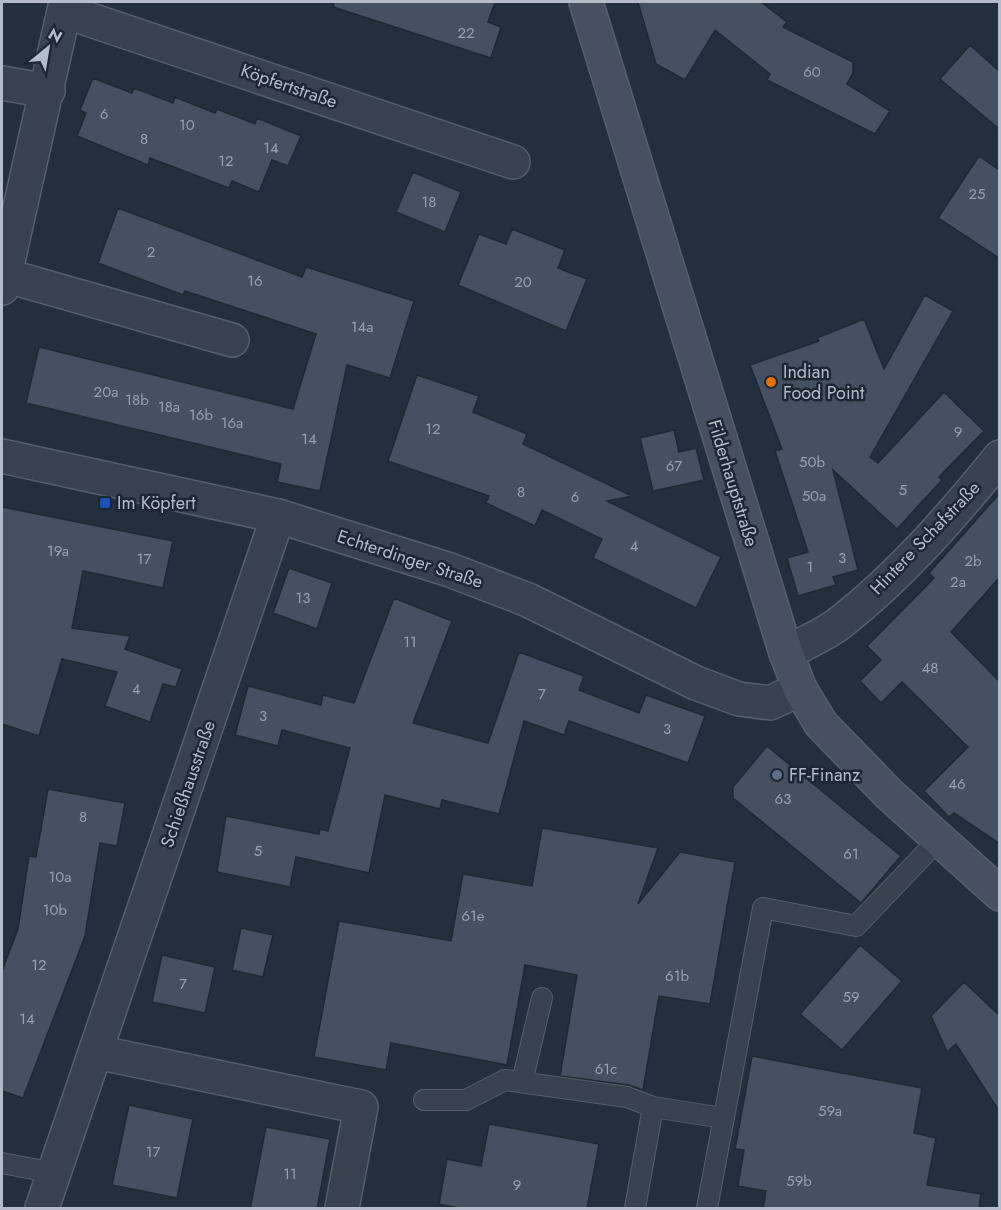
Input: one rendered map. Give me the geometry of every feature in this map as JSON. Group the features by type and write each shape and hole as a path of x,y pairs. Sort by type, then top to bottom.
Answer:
{"main road":[{"name":"Filderhauptstraße","path":"586,2 786,653 800,689 821,724 849,757 999,894"}],"street":[{"name":"Köpfertstraße","path":"232,340 3,282 48,91 65,6 513,162"},
{"path":"2,83 48,91"},
{"name":"Echterdinger Straße","path":"2,456 278,516 450,570 528,600 696,682 739,699 770,703 800,689"},
{"name":"Hintere Schafstraße","path":"786,653 840,623 900,570 966,499 999,457"},
{"name":"Schießhausstraße","path":"42,1209 278,516"},
{"path":"96,1052 361,1107 342,1209"}],"lane":[{"path":"707,1209 763,908 856,926 939,839"},
{"path":"522,1082 542,998"},
{"path":"424,1100 466,1100 505,1080 627,1097 653,1107 723,1118"},
{"path":"635,1209 653,1107"},
{"path":"2,1163 54,1173"}],"building":[{"path":"334,2 495,2 488,22 501,27 491,58 333,7"},
{"path":"638,2 761,2 787,22 783,27 853,62 853,73 847,84 890,111 875,134 767,80 770,74 715,30 685,80 656,64"},
{"path":"970,45 999,71 999,129 940,79"},
{"path":"93,78 132,93 134,88 173,103 175,97 215,113 217,109 255,124 257,118 301,136 288,166 272,160 259,192 232,181 229,188 150,158 148,165 77,136 86,113 80,110"},
{"path":"979,156 999,170 999,258 938,218"},
{"path":"413,172 461,192 445,232 396,212"},
{"path":"118,208 302,277 306,267 414,301 390,378 347,365 320,491 277,482 281,464 26,403 39,347 293,409 316,334 185,291 183,295 98,263"},
{"path":"512,229 565,250 558,268 587,279 566,331 458,285 479,234 506,244"},
{"path":"925,295 953,311 870,457 878,463 944,392 984,431 939,477 942,480 897,529 833,470 858,570 833,577 836,585 798,596 787,558 808,552 775,451 782,449 750,365 819,341 817,338 864,319 884,369"},
{"path":"417,375 479,396 473,412 527,434 523,444 632,496 607,501 721,557 696,608 593,558 602,539 542,510 535,526 486,503 489,496 388,461"},
{"path":"674,430 679,452 696,448 704,480 653,491 640,438"},
{"path":"999,494 999,578 951,632 999,681 999,843 954,813 949,817 924,791 968,747 902,682 881,703 860,681 881,660 867,646 934,578 929,573"},
{"path":"2,507 173,541 163,588 83,571 72,628 130,636 125,649 182,669 176,687 163,684 150,722 105,706 117,672 62,659 39,736 2,724"},
{"path":"289,568 332,583 317,629 273,613"},
{"path":"394,598 452,621 413,723 488,743 519,652 584,676 579,690 639,713 646,695 705,716 688,763 569,721 564,735 524,721 499,814 442,800 440,809 385,795 369,873 296,857 290,887 217,872 226,816 319,834 320,829 328,831 350,748 282,730 278,746 235,735 248,686 321,705 323,695 354,703"},
{"path":"767,746 901,856 861,903 733,798 733,787"},
{"path":"48,789 125,803 117,846 100,843 85,936 23,1098 2,1091 2,971 18,929 29,856 36,857"},
{"path":"542,828 658,848 638,904 680,852 735,862 710,1004 659,996 643,1090 629,1085 560,1076 577,975 525,965 507,1065 391,1043 386,1070 314,1057 339,921 451,941 463,874 532,886"},
{"path":"241,928 273,935 263,977 232,970"},
{"path":"860,945 902,981 842,1050 800,1014"},
{"path":"162,955 215,967 205,1013 152,1002"},
{"path":"964,982 999,1015 999,1111 956,1044 947,1052 931,1016"},
{"path":"752,1056 922,1088 914,1133 936,1138 927,1185 981,1194 979,1209 763,1209 766,1191 738,1186 744,1150 735,1149"},
{"path":"129,1105 193,1119 177,1198 112,1185"},
{"path":"489,1124 599,1144 587,1209 464,1209 439,1204 447,1159 481,1166"},
{"path":"266,1127 330,1139 317,1209 250,1209"}],"place":[{"name":"Indian Food Point","path":"771,382"},
{"name":"Im Köpfert","path":"105,503"},
{"name":"FF-Finanz","path":"777,775"}]}
